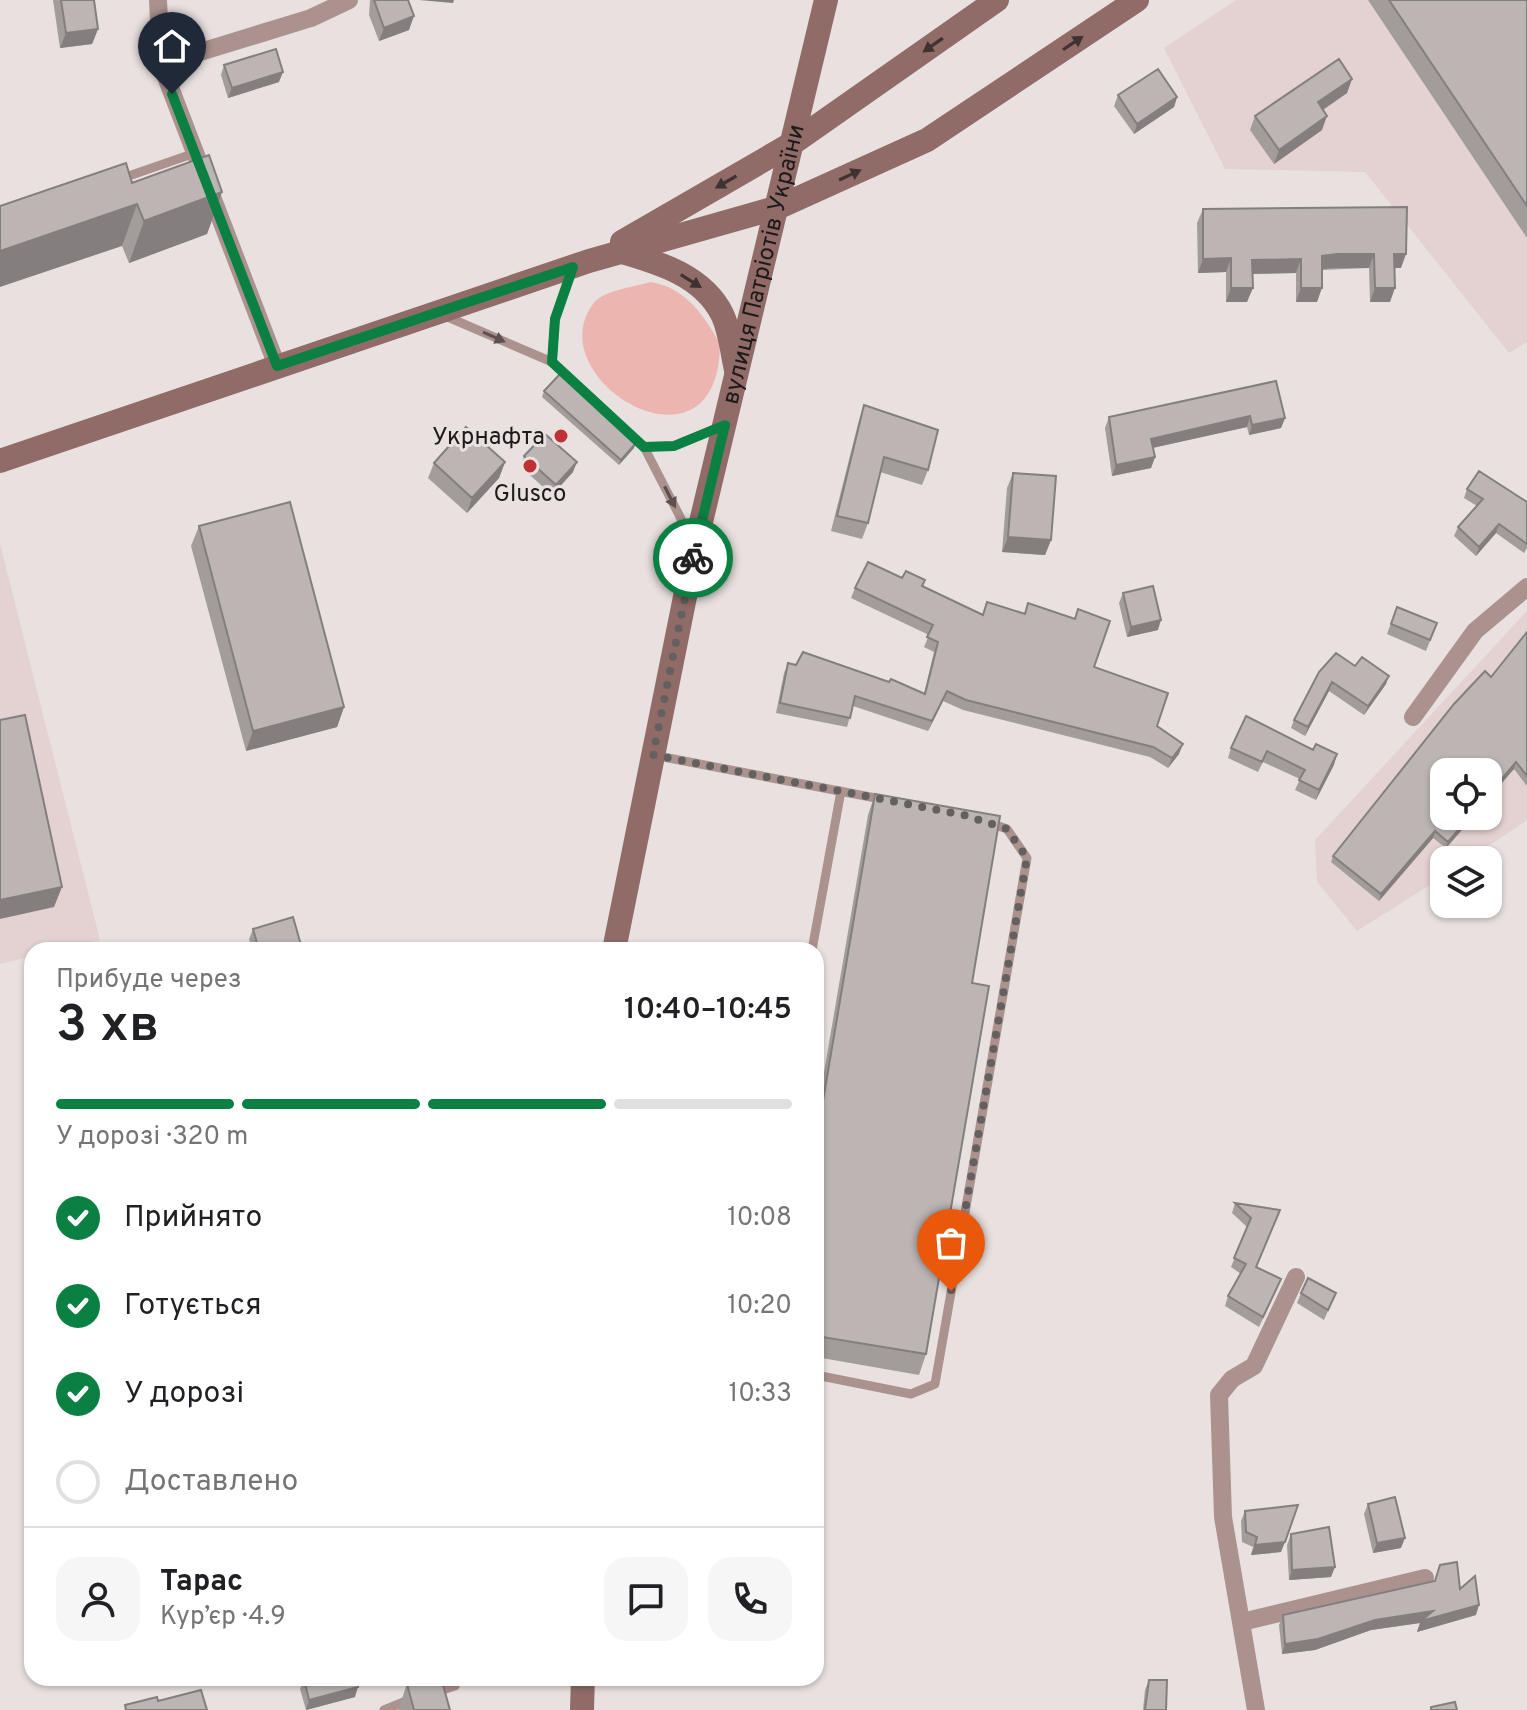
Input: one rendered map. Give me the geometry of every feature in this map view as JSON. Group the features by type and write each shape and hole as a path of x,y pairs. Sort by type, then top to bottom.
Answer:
{"main road":[{"name":"вулиця Патріотів України","path":"616,942 695,547 779,207 826,0"},
{"path":"581,264 793,143 997,0"},
{"path":"0,461 581,264 779,207 927,140 1137,0"},
{"path":"620,252 666,265 704,289 723,314 738,376"},
{"path":"582,1710 583,1686"}],"street":[{"path":"158,0 161,64 277,366"},
{"path":"161,64 311,18 349,0"},
{"path":"1413,717 1475,631 1527,587"},
{"path":"1256,1710 1223,1517 1219,1395 1232,1379 1254,1366 1296,1277"},
{"path":"1242,1622 1425,1578"}],"lane":[{"path":"105,184 195,153"},
{"path":"552,362 555,319 581,264"},
{"path":"436,312 552,362 644,447 695,547"},
{"path":"644,447 674,446 725,425"},
{"path":"653,755 902,803"},
{"path":"813,942 841,791"},
{"path":"824,1377 911,1394 935,1384 1027,858 1007,829 978,819"},
{"path":"384,1710 455,1686"}],"shaded area":[{"path":"1236,0 1527,0 1527,342 1509,353 1365,172 1225,169 1164,48"},
{"path":"650,282 683,296 700,313 720,344 712,387 692,409 665,415 635,406 608,388 589,363 582,333 598,299 611,292"},
{"path":"0,544 100,940 24,942 24,958 0,964"},
{"path":"1527,611 1527,820 1489,846 1430,846 1430,885 1357,931 1317,882 1315,840"}],"building":[{"path":"61,0 94,0 98,29 66,33"},
{"path":"374,0 408,0 414,16 384,28"},
{"path":"1389,0 1527,0 1527,206"},
{"path":"276,49 283,72 232,88 224,65"},
{"path":"1339,59 1352,79 1318,102 1327,116 1279,150 1255,116"},
{"path":"1158,69 1177,97 1137,124 1118,95"},
{"path":"209,155 222,192 144,221 137,204 0,251 0,206 126,163 132,183"},
{"path":"1407,207 1406,254 1394,254 1395,288 1375,288 1374,254 1322,256 1322,288 1301,288 1301,259 1252,260 1253,288 1231,288 1231,258 1203,259 1203,209"},
{"path":"560,374 636,443 621,460 544,391"},
{"path":"1276,381 1285,418 1252,425 1250,416 1151,439 1155,457 1116,465 1109,417"},
{"path":"864,405 938,430 928,470 884,457 868,523 837,516"},
{"path":"466,427 505,462 472,498 434,463"},
{"path":"545,434 577,462 556,485 524,456"},
{"path":"1479,471 1527,502 1527,544 1499,524 1479,547 1458,527 1483,499 1467,489"},
{"path":"1013,473 1056,476 1051,540 1008,537"},
{"path":"290,502 344,707 253,731 199,526"},
{"path":"868,562 902,578 906,571 925,580 922,586 983,615 987,602 1025,614 1028,603 1075,619 1078,609 1110,621 1094,667 1168,693 1157,726 1183,744 1172,758 1153,747 966,700 947,691 932,721 855,696 850,718 780,703 788,663 796,665 803,652 889,682 891,679 925,694 938,642 927,637 933,625 855,588"},
{"path":"1153,586 1161,620 1131,627 1123,593"},
{"path":"1397,607 1437,623 1430,640 1391,624"},
{"path":"1527,632 1527,776 1516,762 1502,778 1502,758 1430,758 1430,830 1458,830 1448,842 1435,831 1381,894 1333,856 1454,704 1485,671 1491,677"},
{"path":"1336,653 1355,666 1362,657 1389,676 1368,706 1332,682 1308,727 1294,720 1319,672"},
{"path":"25,715 62,887 0,900 0,720"},
{"path":"1246,716 1313,750 1316,744 1337,754 1319,790 1299,780 1305,770 1267,751 1262,762 1231,748"},
{"path":"875,794 1000,816 972,983 989,986 926,1354 824,1337 824,1095"},
{"path":"293,917 300,942 257,942 253,929"},
{"path":"1235,1203 1280,1210 1256,1267 1281,1279 1263,1317 1228,1296 1246,1264 1234,1258 1251,1218"},
{"path":"1308,1278 1336,1293 1328,1310 1301,1293"},
{"path":"1395,1497 1405,1538 1377,1543 1368,1504"},
{"path":"1298,1505 1285,1542 1255,1545 1257,1537 1246,1532 1245,1511"},
{"path":"1329,1527 1335,1567 1292,1570 1291,1534"},
{"path":"1457,1562 1460,1589 1475,1576 1479,1605 1421,1621 1433,1611 1375,1620 1318,1639 1285,1644 1283,1615 1435,1581 1440,1565"},
{"path":"1149,1680 1167,1680 1166,1710 1145,1710"},
{"path":"306,1686 358,1686 358,1687 309,1700"},
{"path":"408,1686 443,1686 450,1710 414,1710"},
{"path":"201,1690 207,1710 126,1710 125,1705 157,1697 158,1701"},
{"path":"1455,1702 1457,1710 1431,1710 1431,1707"}],"way so far":[{"path":"693,558 653,755 964,815 1007,829 1027,858 951,1291"}],"place":[{"name":"Укрнафта","path":"561,436"},
{"name":"Glusco","path":"530,466"}],"route":[{"path":"172,94 277,366 573,267 555,319 552,362 644,447 674,446 725,425 693,558"}]}
